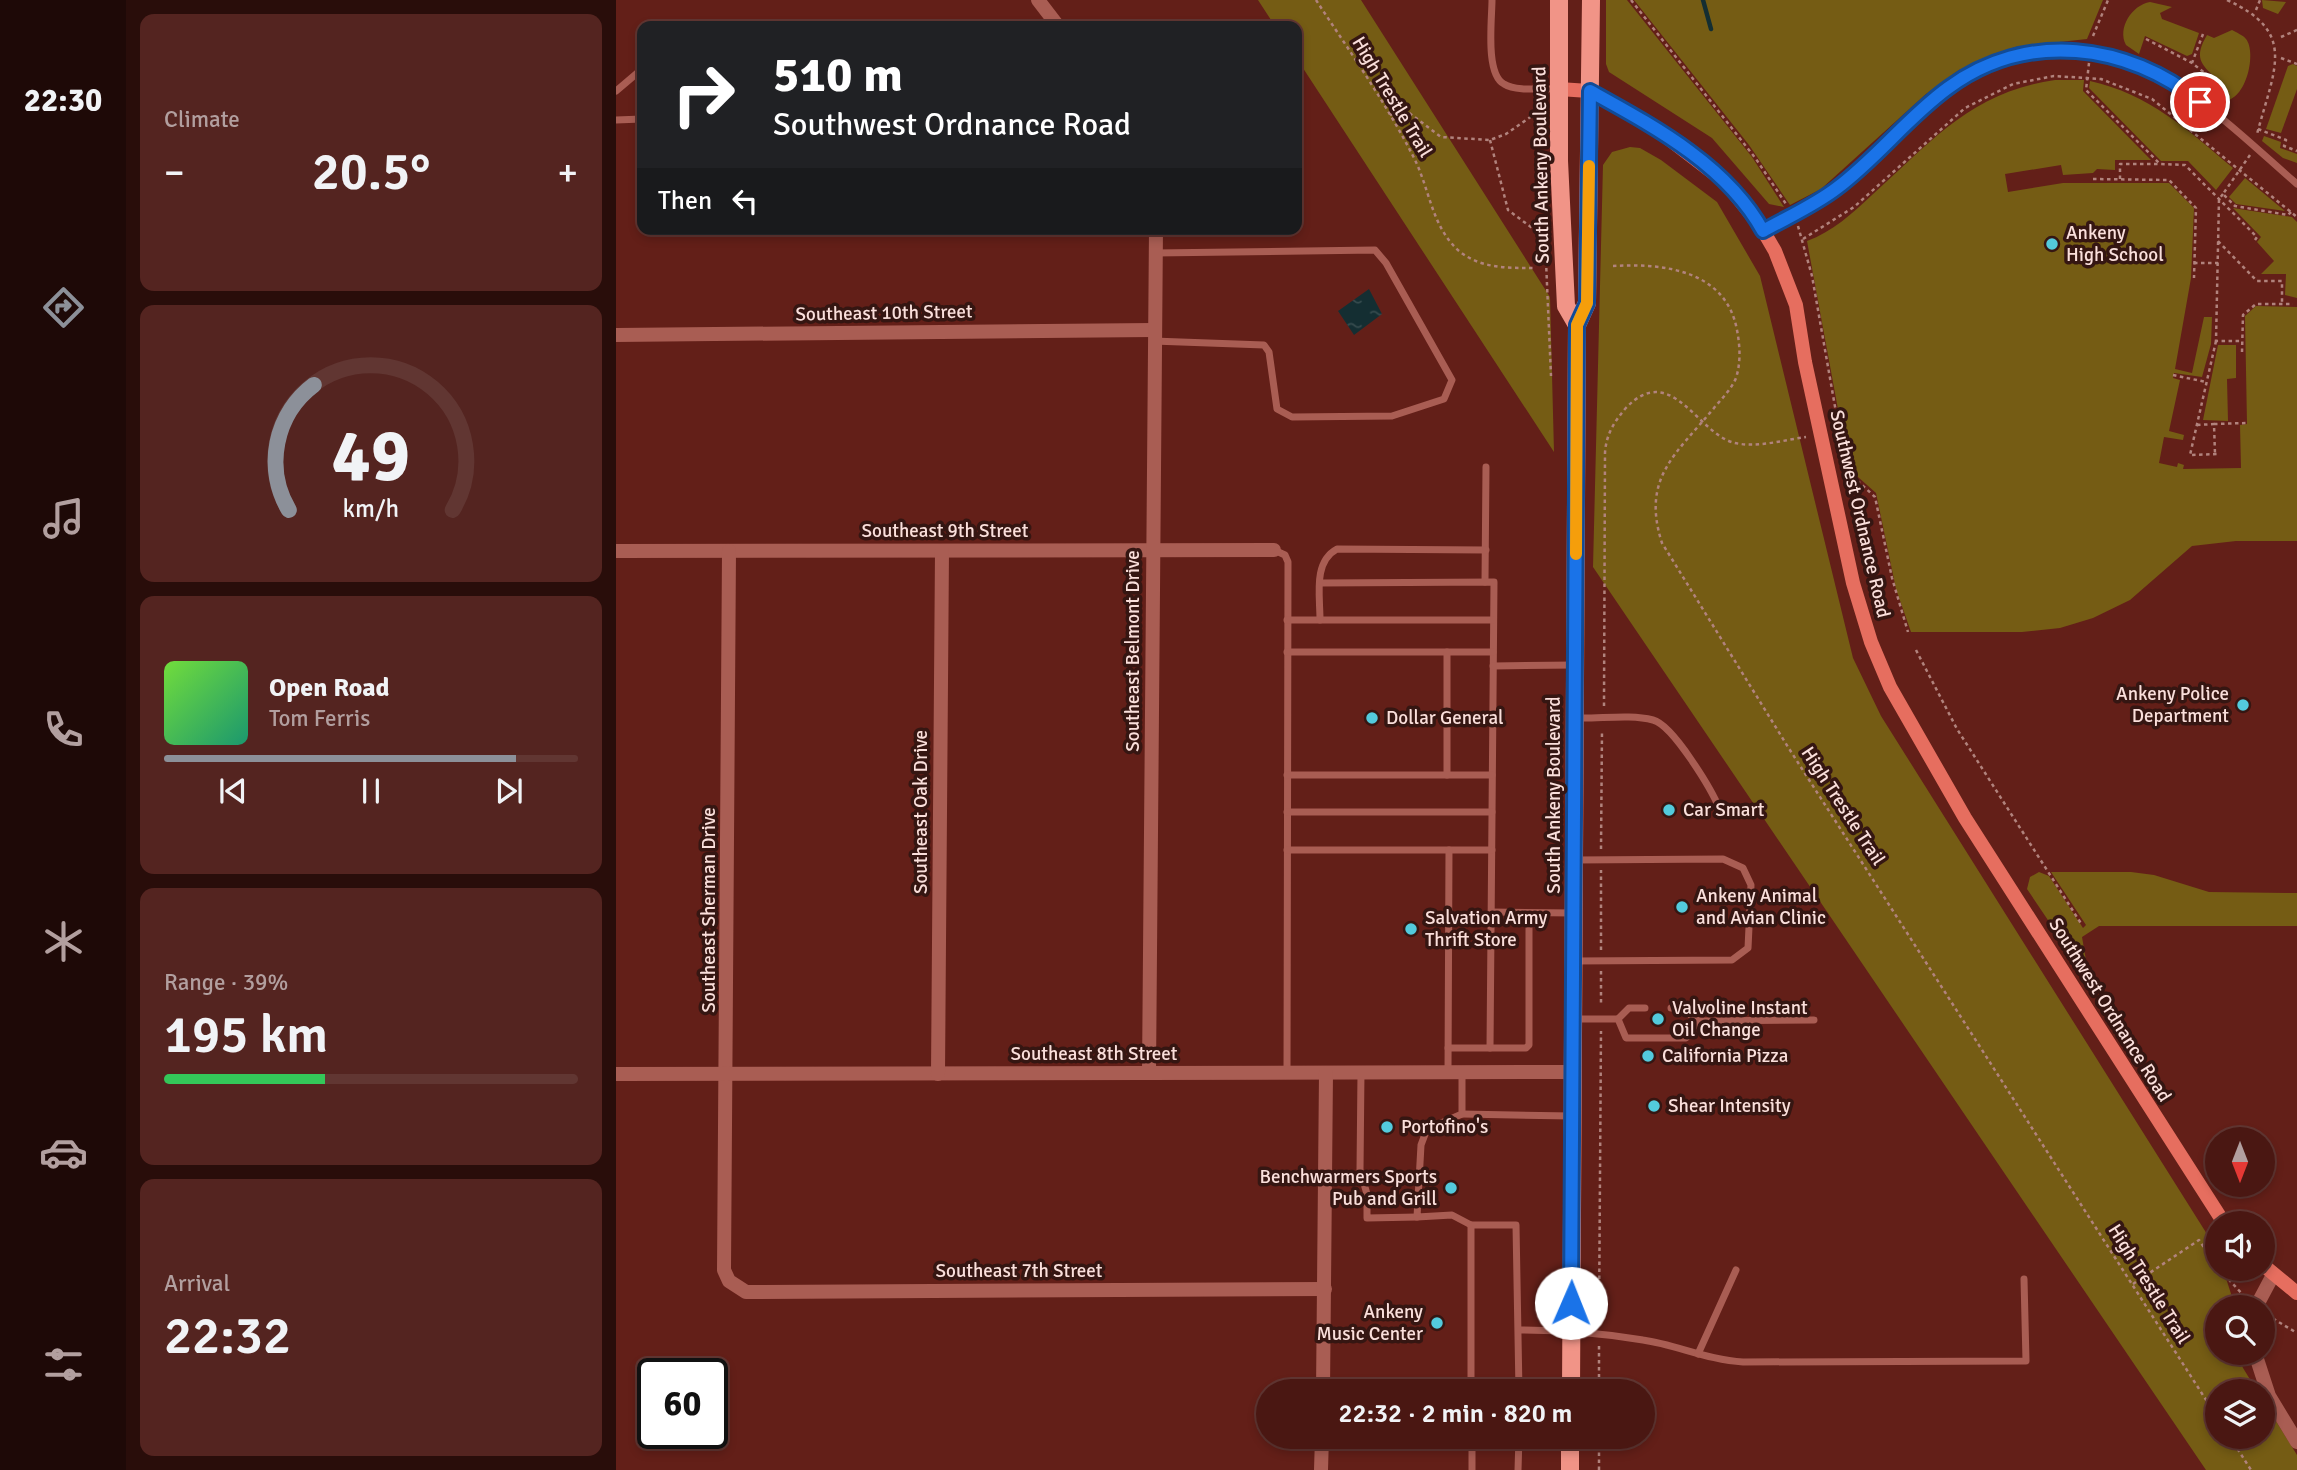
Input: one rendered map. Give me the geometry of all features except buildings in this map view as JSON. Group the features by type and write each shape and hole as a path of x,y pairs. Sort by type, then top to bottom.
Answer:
{"main road":[{"name":"South Ankeny Boulevard","path":"1559,0 1566,306 1577,325"},
{"name":"South Ankeny Boulevard","path":"1570,1379 1577,325 1587,303 1591,0"},
{"path":"1570,1449 1570,1470"}],"street":[{"path":"1038,0 1054,21"},
{"name":"Southwest Ordnance Road","path":"1559,89 1590,91 1648,123 1703,162 1744,203 1763,231 1787,278 1796,306 1805,362 1853,583 1871,642 1890,687 1965,818 2216,1211"},
{"name":"Southeast Belmont Drive","path":"1149,1073 1156,235"},
{"name":"Southeast 10th Street","path":"616,335 1153,335"},
{"name":"Southeast 9th Street","path":"616,551 1274,550"},
{"name":"Southeast Sherman Drive","path":"724,1270 729,551"},
{"name":"Southeast Oak Drive","path":"937,1073 942,551"},
{"name":"Southeast 8th Street","path":"616,1074 1573,1072"},
{"path":"1323,1379 1326,1073"},
{"name":"Southeast 7th Street","path":"724,1270 729,1281 746,1292 1325,1289"},
{"path":"2275,1276 2297,1293"},
{"path":"2259,1365 2269,1396 2297,1442"},
{"path":"1321,1470 1322,1449"}],"lane":[{"path":"1492,0 1491,53 1496,77 1504,85 1514,87 1559,89"},
{"path":"1763,231 1838,187 1925,107 1966,76 2016,56 2053,50 2088,51 2119,57 2171,80 2297,184"},
{"path":"616,91 637,73"},
{"path":"616,120 637,119"},
{"path":"1153,335 1265,345 1269,352 1277,409 1292,417 1392,416 1444,399 1452,380 1386,263 1375,250 1155,253"},
{"path":"1485,582 1486,467"},
{"path":"1320,620 1321,565 1327,555 1338,549 1486,550"},
{"path":"1274,550 1284,555 1288,562 1287,1072"},
{"path":"1320,583 1493,582 1490,1048"},
{"path":"1287,620 1493,620"},
{"path":"1287,652 1493,652"},
{"path":"1447,652 1447,775"},
{"path":"1493,666 1576,665"},
{"path":"1575,718 1653,720 1664,726 1704,780 1720,810"},
{"path":"1287,775 1492,775"},
{"path":"1287,811 1492,811"},
{"path":"1287,850 1492,850"},
{"path":"1449,850 1448,1048 1462,1114"},
{"path":"1574,860 1723,859 1743,868 1751,885 1748,948 1741,956 1713,962 1574,961"},
{"path":"1491,912 1574,913"},
{"path":"1448,1048 1529,1045 1529,913"},
{"path":"1574,1019 1618,1019 1629,1008 1645,1008"},
{"path":"1671,1008 1682,1008 1698,1021 1814,1020"},
{"path":"1618,1019 1626,1038 1686,1038 1698,1021"},
{"path":"1361,1072 1360,1170 1367,1194 1367,1218 1452,1215 1471,1225 1516,1225 1519,1379"},
{"path":"1417,1217 1420,1145 1427,1129 1462,1114 1573,1116"},
{"path":"1471,1225 1472,1379"},
{"path":"1698,1354 1736,1270"},
{"path":"1519,1331 1571,1330 1599,1336 1644,1340 1743,1362 2026,1362 2024,1279"},
{"path":"1472,1449 1472,1470"},
{"path":"1518,1449 1518,1470"}],"path":[{"name":"High Trestle Trail","path":"1316,0 1390,115 1415,160 1437,221 1459,251 1474,261 1494,267 1536,268"},
{"path":"1631,0 1756,159 1787,206"},
{"path":"2093,36 2108,0"},
{"path":"2228,2 2256,11 2260,0"},
{"path":"2275,27 2279,37 2297,30"},
{"path":"2192,63 2203,34"},
{"path":"2146,39 2192,63 2215,81"},
{"path":"2282,51 2257,131 2286,139 2284,146 2297,152"},
{"path":"2281,58 2297,64"},
{"path":"2090,60 2086,89 2160,164"},
{"path":"1803,239 1854,207 1950,121 1981,97 2039,78 2088,77 2119,84 2152,99 2297,217"},
{"path":"1390,115 1403,110 1408,112 1441,137 1490,140 1506,134 1532,116 1536,107"},
{"path":"1490,140 1508,210 1532,226 1543,242 1551,376"},
{"path":"2214,424 2217,454 2190,455 2216,341 2219,199 2250,155"},
{"path":"2120,179 2120,164 2185,165 2257,237 2255,240"},
{"path":"2093,179 2169,180 2196,208 2194,278"},
{"path":"2223,194 2235,206 2288,215 2291,212"},
{"path":"1797,225 1803,239 1847,471 1875,497 1892,578 1908,632"},
{"path":"2218,242 2237,258 2257,281 2282,281 2282,304"},
{"path":"2194,263 2218,263"},
{"name":"High Trestle Trail","path":"1613,265 1658,265 1679,269 1714,289 1728,306 1736,322 1740,361 1730,389 1670,460 1659,480 1655,521 1662,543 1788,747 2205,1398"},
{"path":"2242,352 2243,315 2256,304 2293,304"},
{"path":"2216,341 2242,341"},
{"path":"2173,375 2206,383"},
{"path":"1599,1379 1602,719 1605,473 1609,433 1630,404 1652,394 1676,398 1717,434 1735,443 1774,442 1813,436"},
{"path":"2197,425 2247,423"},
{"path":"1829,433 1838,430"},
{"path":"1916,650 1957,729 2082,925"},
{"path":"2133,1284 2199,1240 2205,1249"},
{"path":"2231,1281 2244,1295"},
{"path":"2275,1319 2297,1333"},
{"path":"1599,1449 1599,1470"},
{"path":"2238,1449 2251,1470"}],"shaded area":[{"path":"1258,0 1361,0 1550,297 1554,452 1302,67 1302,21 1272,21"},
{"path":"1606,0 1627,0 1752,157 1784,207 1769,204 1712,138 1609,72 1606,64"},
{"path":"1634,0 2103,0 2087,39 2015,47 1959,70 1926,94 1821,189 1790,205 1749,145"},
{"path":"2262,0 2286,2 2278,14 2263,8"},
{"path":"2150,2 2172,7 2160,13 2162,19 2199,33 2192,54 2187,56 2145,36 2139,54 2126,45 2123,32 2128,18 2137,8"},
{"path":"2232,30 2245,38 2249,47 2249,71 2238,94 2229,100 2219,101 2206,94 2217,79 2203,64 2201,49 2207,35 2214,38"},
{"path":"2288,66 2297,66 2297,89 2281,133 2266,129"},
{"path":"2055,80 2084,80 2083,91 2151,160 2115,160 2115,170 2097,169 2093,173 2063,175 2061,165 2005,174 2008,192 2063,183 2169,183 2194,208 2191,278 2175,369 2192,373 2204,317 2212,317 2211,344 2202,377 2174,373 2173,378 2180,380 2169,431 2184,435 2183,440 2164,437 2159,463 2177,467 2178,463 2184,465 2183,469 2241,468 2240,425 2247,424 2245,316 2256,306 2297,307 2297,541 2236,541 2192,546 2130,600 2093,618 2060,628 2022,632 1911,632 1896,589 1876,493 1849,469 1807,241 1842,221 1934,138 1976,107 2025,86"},
{"path":"2090,81 2149,104 2184,127 2233,168 2216,190 2188,161 2161,161 2089,88"},
{"path":"2264,136 2281,142 2280,148 2297,154 2297,163 2283,158 2262,141"},
{"path":"1630,147 1640,148 1661,160 1717,202 1760,276 1853,658 1881,716 2205,1231 2205,1281 2227,1281 2231,1295 2205,1295 2205,1365 2241,1365 2250,1379 2205,1379 2205,1449 2275,1449 2275,1419 2297,1455 2297,1470 2206,1470 1593,567 1603,165 1612,152"},
{"path":"2245,178 2285,211 2236,204 2229,197"},
{"path":"2233,208 2292,217 2297,222 2297,298 2285,295 2286,274 2261,274 2274,261 2257,242 2261,237"},
{"path":"2218,345 2236,345 2236,378 2227,379 2228,421 2203,420"},
{"path":"2039,872 2049,876 2083,928 2086,925 2051,872 2131,872 2154,875 2209,892 2297,893 2297,926 2099,926 2082,937 2087,966 2083,968 2079,966 2027,889 2030,877"}],"water":[{"path":"1369,289 1382,314 1354,335 1338,311"}],"waterway":[{"path":"1703,0 1711,29"}],"slow traffic":[{"path":"1576,554 1577,325 1587,303 1589,166"}],"place":[{"name":"Ankeny High School","path":"2052,244"},
{"name":"Ankeny Police Department","path":"2243,705"},
{"name":"Dollar General","path":"1372,718"},
{"name":"Car Smart","path":"1669,810"},
{"name":"Ankeny Animal and Avian Clinic","path":"1682,907"},
{"name":"Salvation Army Thrift Store","path":"1411,929"},
{"name":"Valvoline Instant Oil Change","path":"1658,1019"},
{"name":"California Pizza","path":"1648,1056"},
{"name":"Shear Intensity","path":"1654,1106"},
{"name":"Portofino's","path":"1387,1127"},
{"name":"Benchwarmers Sports Pub and Grill","path":"1451,1188"},
{"name":"Ankeny Music Center","path":"1437,1323"}],"route":[{"path":"1571,1303 1577,325 1587,303 1590,91 1648,123 1703,162 1744,203 1763,231 1838,187 1949,87 1966,76 2016,56 2053,50 2101,52 2155,71 2185,89 2200,102"}]}
